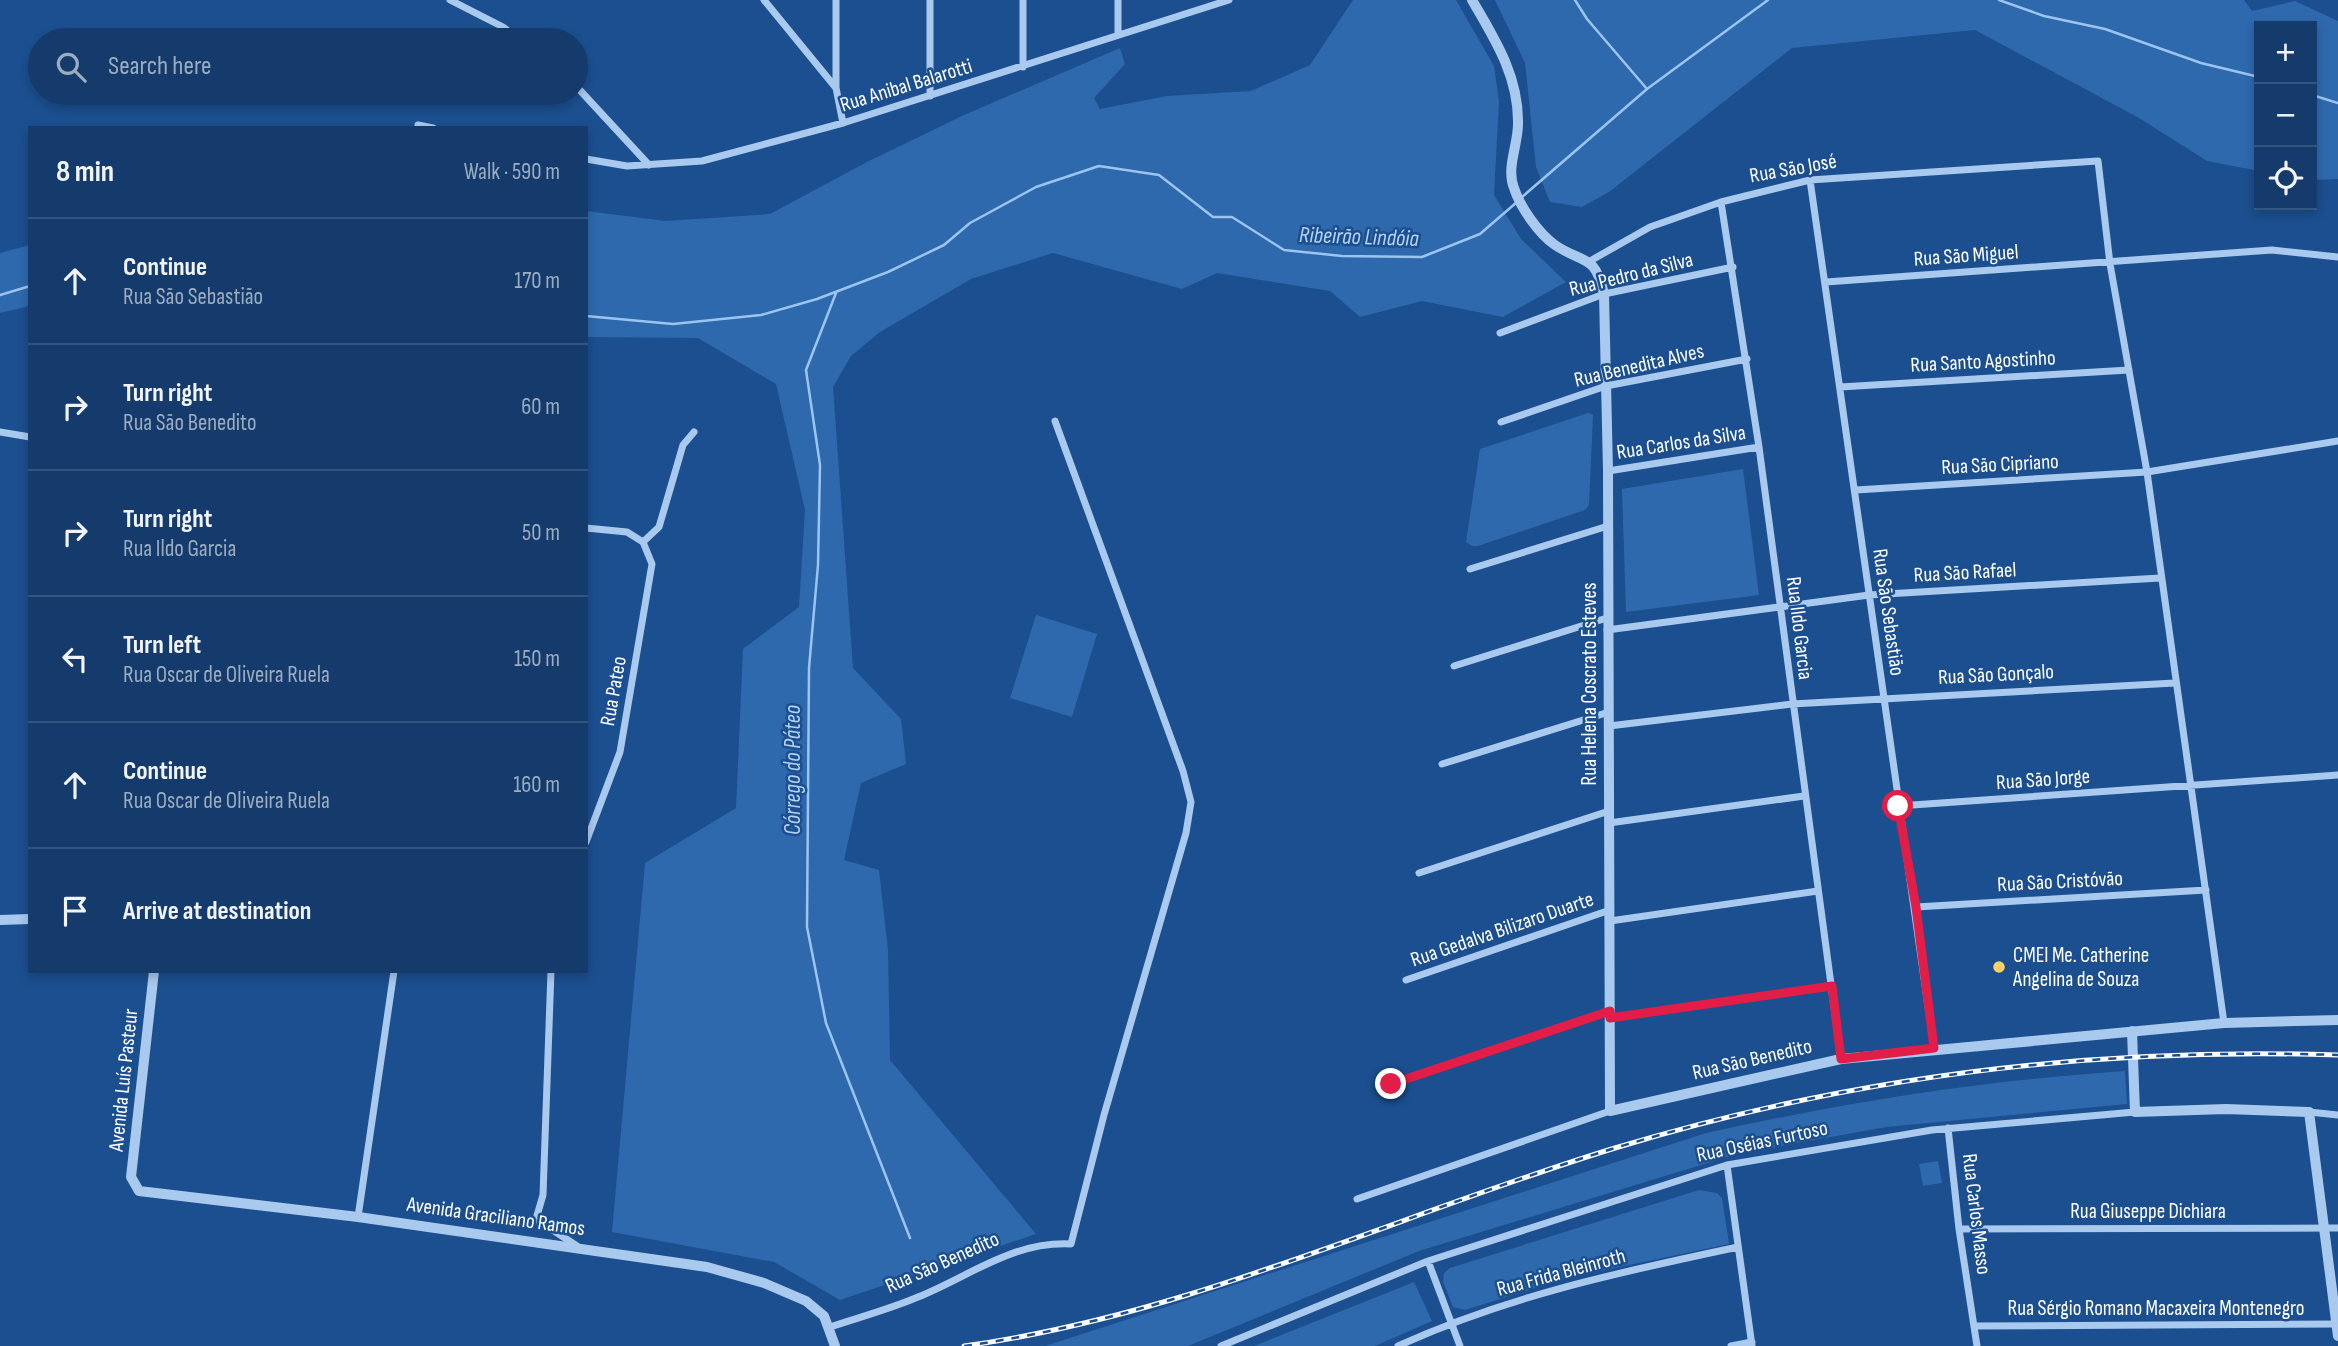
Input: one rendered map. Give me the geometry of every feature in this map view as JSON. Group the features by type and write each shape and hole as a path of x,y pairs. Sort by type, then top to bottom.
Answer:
{"street":[{"path":"450,0 504,28"},
{"path":"764,0 836,88"},
{"path":"836,0 836,88 843,123"},
{"path":"930,0 930,96"},
{"path":"1023,0 1023,67"},
{"path":"1118,0 1118,34"},
{"name":"Rua Anibal Balarotti","path":"588,159 649,166 702,161 843,123 1023,67 1118,34 1161,24 1229,0"},
{"path":"1472,0 1498,44 1516,93 1518,125 1511,170 1513,188 1527,212 1553,244 1590,261"},
{"path":"588,99 649,166"},
{"path":"418,125 423,126"},
{"name":"Rua São José","path":"1590,261 1650,227 1721,202 1810,180 2098,161 2110,264"},
{"name":"Rua São Sebastião","path":"1810,180 1856,490 1898,806 1916,907 1934,1048"},
{"name":"Rua Ildo Garcia","path":"1721,202 1747,359 1841,1059"},
{"name":"Rua São Miguel","path":"1826,282 2110,264 2272,250 2338,257"},
{"name":"Rua Helena Coscrato Esteves","path":"1590,261 1600,277 1604,294 1608,471 1610,1111"},
{"path":"2110,264 2147,472 2224,1023"},
{"name":"Rua Pedro da Silva","path":"1500,333 1604,294 1732,267"},
{"name":"Rua Benedita Alves","path":"1501,422 1606,386 1747,359"},
{"name":"Rua Santo Agostinho","path":"1840,387 2129,370"},
{"name":"Rua São Benedito","path":"830,1327 918,1297 1016,1250 1037,1244 1071,1244 1104,1115 1186,833 1191,802 1183,771 1055,421"},
{"path":"0,432 28,437"},
{"path":"588,528 627,532 643,542 659,527 683,444 694,432"},
{"name":"Rua São Cipriano","path":"1856,490 2147,472 2338,441"},
{"name":"Rua Carlos da Silva","path":"1608,471 1759,447"},
{"path":"1470,569 1608,526"},
{"name":"Rua Pateo","path":"588,837 620,752 652,564 643,542"},
{"name":"Rua São Rafael","path":"1607,630 1869,595 2160,578"},
{"path":"1454,666 1607,618"},
{"name":"Rua São Gonçalo","path":"1609,726 1792,704 2175,683"},
{"path":"1442,764 1609,712"},
{"name":"Rua São Jorge","path":"1898,806 2338,775"},
{"path":"1419,873 1609,817 1804,796"},
{"name":"Rua São Cristóvão","path":"1916,907 2206,890"},
{"name":"Rua Gedalva Bilizaro Duarte","path":"1406,980 1610,916 1818,891"},
{"path":"0,920 28,919"},
{"name":"Avenida Luís Pasteur","path":"139,1191 131,1177 154,973"},
{"path":"358,1217 394,973"},
{"path":"551,973 543,1195 536,1219 577,1246"},
{"path":"1391,1084 1610,1015 1832,986"},
{"name":"Rua São Benedito","path":"1357,1199 1610,1111 1841,1059 1934,1048 2224,1023 2338,1020"},
{"path":"2132,1031 2136,1112"},
{"name":"Rua Oséias Furtoso","path":"1221,1346 1428,1261 1727,1165 1948,1128 2136,1112 2226,1109 2338,1115"},
{"path":"2309,1112 2338,1336"},
{"name":"Rua Carlos Masso","path":"1948,1128 1959,1228 1978,1346"},
{"path":"1727,1165 1752,1344 1731,1346"},
{"name":"Avenida Graciliano Ramos","path":"139,1191 577,1246 707,1267 764,1283 806,1301 817,1309 830,1327"},
{"name":"Rua Giuseppe Dichiara","path":"1959,1228 2338,1228"},
{"name":"Rua Frida Bleinroth","path":"1398,1346 1451,1322 1578,1281 1738,1247"},
{"path":"1428,1261 1460,1346"},
{"name":"Rua Sérgio Romano Macaxeira Montenegro","path":"1975,1326 2337,1324"},
{"path":"830,1327 835,1346"}],"shaded area":[{"path":"1353,0 1456,0 1494,66 1499,101 1494,195 1521,239 1566,282 1503,317 1422,301 1360,317 1330,291 1217,273 1182,289 1053,253 971,279 880,332 851,356 833,387 853,668 901,719 906,764 861,783 844,860 879,870 888,950 890,1060 1036,1234 840,1300 774,1262 612,1232 645,863 736,808 743,649 799,607 805,510 776,384 698,338 588,337 588,211 666,221 770,214 867,162 964,115 1120,48 1125,64 1094,98 1100,109 1167,96 1251,91 1310,65"},
{"path":"1495,0 2244,0 2252,11 2295,1 2338,21 2338,179 2317,180 2317,21 2254,21 2254,170 2207,161 2139,118 1975,30 1792,48 1609,192 1582,207 1550,202 1536,167 1525,63"},
{"path":"28,246 28,306 0,313 0,253"},
{"path":"1588,413 1593,415 1589,505 1585,510 1478,546 1466,542 1480,449"},
{"path":"1743,469 1759,595 1626,612 1622,489"},
{"path":"1036,615 1097,634 1072,717 1010,698"},
{"path":"2125,1071 2127,1104 1886,1127 1737,1154 1419,1251 1188,1346 1045,1346 1706,1133 1914,1094"},
{"path":"1938,1161 1942,1183 1923,1186 1919,1164"},
{"path":"1699,1190 1717,1193 1722,1198 1729,1244 1567,1278 1465,1310 1453,1307 1443,1282 1444,1273 1450,1268"},
{"path":"1414,1282 1432,1321 1375,1346 1254,1346"}],"waterway":[{"path":"1575,0 1587,19 1647,89"},
{"name":"Ribeirão Lindóia","path":"1522,197 1647,89 1768,0"},
{"name":"Ribeirão Lindóia","path":"1999,0 2044,16 2105,29 2201,63 2254,76"},
{"name":"Ribeirão Lindóia","path":"2317,97 2338,103"},
{"name":"Ribeirão Lindóia","path":"588,316 673,324 761,315 817,299 888,272 944,245 970,223 1036,187 1099,166 1159,175 1213,217 1232,217 1284,250 1342,256 1422,257 1480,234 1517,202"},
{"name":"Ribeirão Lindóia","path":"0,295 28,287"},
{"name":"Córrego do Páteo","path":"836,293 806,370 820,465 818,565 809,668 807,927 826,1023 910,1238"}],"railway":[{"path":"964,1346 1048,1331 1131,1311 1293,1260 1615,1148 1792,1102 1882,1085 2064,1062 2155,1056 2338,1055"}],"place":[{"name":"CMEI Me. Catherine Angelina de Souza","path":"1999,967"}],"route":[{"path":"1391,1084 1610,1011 1610,1018 1832,986 1841,1059 1934,1048 1916,907 1898,806"}]}
